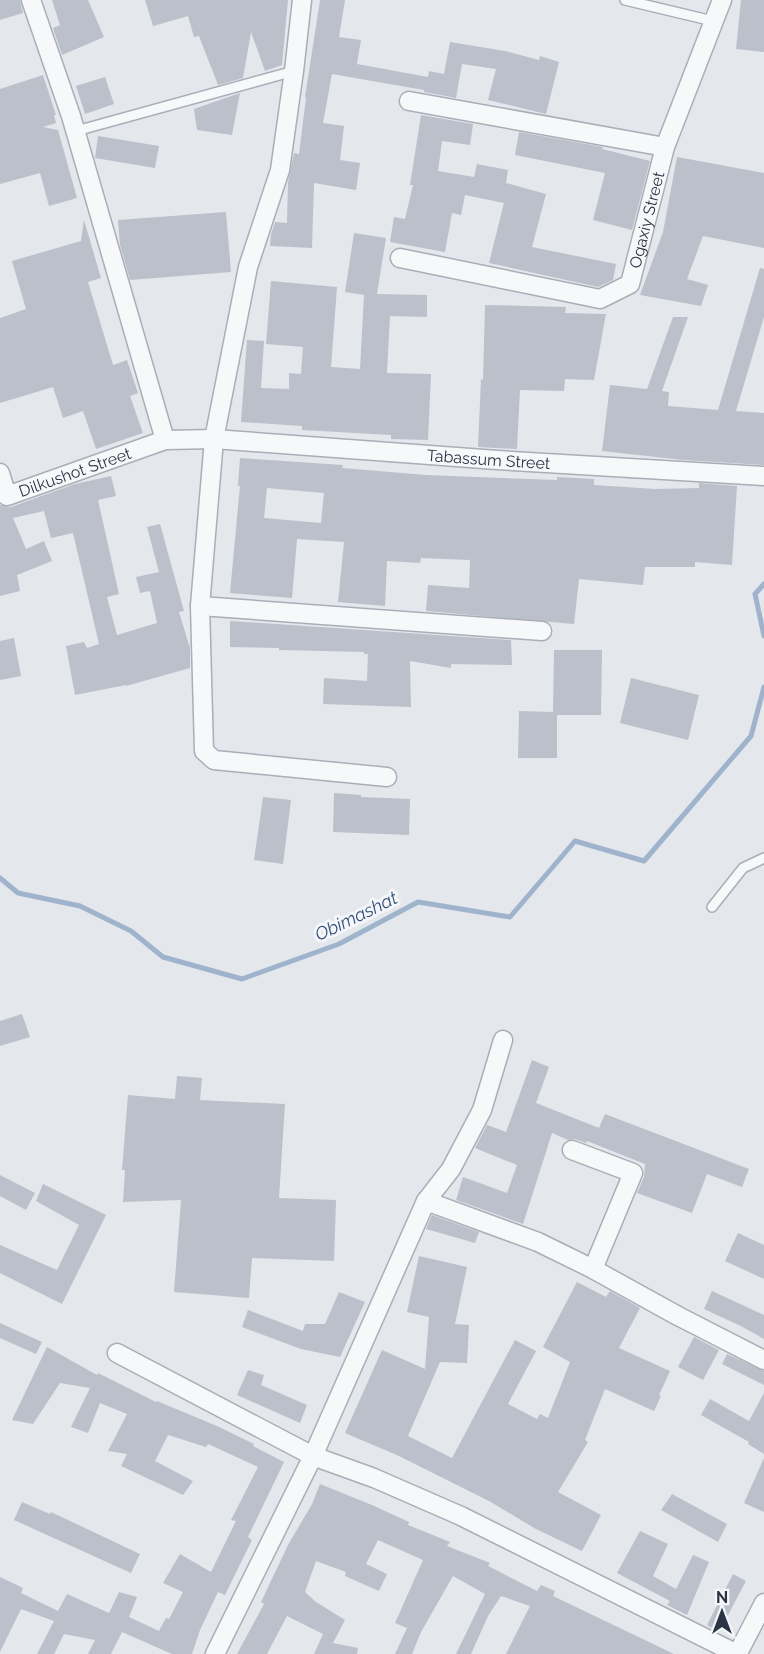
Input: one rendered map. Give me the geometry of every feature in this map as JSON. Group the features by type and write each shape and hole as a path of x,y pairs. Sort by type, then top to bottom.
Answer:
{"street":[{"path":"31,0 76,131 165,440"},
{"path":"302,0 280,170 248,267 214,439 200,606 204,751 214,760 387,777"},
{"name":"Ogaxiy Street","path":"399,258 600,299 630,284 665,147 722,0"},
{"path":"409,101 665,147"},
{"name":"Tabassum Street","path":"165,440 214,439 496,460 764,476"},
{"name":"Dilkushot Street","path":"0,473 3,497 165,440"},
{"path":"200,606 542,631"},
{"path":"215,1654 313,1456 426,1201 451,1168 482,1110 503,1040"},
{"path":"572,1150 633,1173 593,1269"},
{"path":"426,1201 538,1242 764,1360"},
{"path":"117,1353 313,1456 374,1478 461,1516 738,1654 764,1603"}],"lane":[{"path":"625,0 713,21"},
{"path":"76,131 294,71"},
{"path":"712,907 743,868 764,858"}],"building":[{"path":"0,0 20,0 23,13 0,20"},
{"path":"52,0 88,0 104,37 62,55 53,28 60,25"},
{"path":"145,0 288,0 282,65 265,71 251,32 243,78 218,85 199,36 194,37 188,16 153,26"},
{"path":"320,0 345,0 339,37 361,40 357,64 428,77 429,71 444,74 450,42 505,51 539,60 540,56 559,62 546,114 488,100 496,69 462,64 456,98 332,74 323,123 344,126 340,160 360,163 356,190 314,183 312,248 270,246 275,222 287,223 288,182 294,153 299,154"},
{"path":"741,0 764,0 764,52 736,49"},
{"path":"43,75 56,115 54,115 56,123 43,127 58,130 77,198 49,206 40,173 0,184 0,89"},
{"path":"105,77 114,104 85,114 76,86"},
{"path":"240,93 232,135 197,130 194,109"},
{"path":"421,115 473,124 470,145 442,141 438,171 474,177 477,164 508,170 506,183 546,194 532,247 616,264 613,280 598,287 489,263 504,203 465,195 461,215 452,213 445,252 390,242 394,217 405,219 413,185 410,185"},
{"path":"519,132 603,147 602,149 650,161 632,230 593,220 605,173 515,155"},
{"path":"98,136 159,146 155,168 95,158"},
{"path":"677,157 764,173 764,248 703,236 687,279 708,285 701,306 640,295 663,232"},
{"path":"226,212 231,272 130,280 120,245 118,220"},
{"path":"84,220 101,278 88,282 113,365 127,360 138,393 130,396 143,433 96,449 83,411 63,418 53,387 0,403 0,318 26,309 12,261 81,241"},
{"path":"354,233 386,238 377,294 427,295 427,317 390,316 387,373 431,374 428,440 391,439 391,435 302,430 302,426 241,422 247,340 264,341 261,388 289,389 289,373 301,374 303,347 266,344 271,281 337,287 331,367 360,369 364,295 345,292"},
{"path":"760,268 764,269 764,317 736,411 764,413 764,465 683,460 602,451 610,385 647,389 673,317 688,317 662,391 669,392 668,406 718,410"},
{"path":"485,305 566,307 565,313 606,314 594,380 565,379 564,391 520,390 517,449 478,447"},
{"path":"240,458 343,465 342,468 426,475 557,480 557,477 594,479 594,485 655,489 699,488 699,483 737,486 732,565 695,562 695,567 645,567 643,585 579,579 574,624 426,611 428,585 469,588 470,560 421,558 420,563 387,561 385,606 338,602 344,542 297,539 292,598 230,593 240,486 238,486","holes":["267,488 324,493 321,523 264,518"]},
{"path":"111,476 116,496 98,500 119,594 107,597 117,635 157,623 150,591 140,593 136,577 159,572 147,527 160,524 184,611 179,612 190,648 190,668 126,686 75,695 66,646 84,642 87,648 99,644 73,533 51,538 44,511 13,518 26,549 44,541 52,561 17,575 20,591 0,596 0,505 11,507 75,484"},
{"path":"230,621 511,640 512,665 451,664 451,668 410,661 411,707 323,704 324,678 367,681 368,654 230,647"},
{"path":"14,638 21,676 0,680 0,641"},
{"path":"554,650 602,650 601,715 557,715 557,758 518,758 519,711 553,712"},
{"path":"631,678 699,695 688,740 620,723"},
{"path":"334,793 361,795 361,797 410,799 409,835 333,832"},
{"path":"263,797 291,800 283,864 254,860"},
{"path":"22,1014 30,1037 0,1046 0,1021"},
{"path":"532,1060 549,1067 536,1103 599,1128 605,1114 749,1169 742,1187 707,1174 692,1213 637,1193 644,1177 645,1164 587,1141 586,1143 575,1139 568,1140 552,1133 523,1224 456,1200 463,1177 507,1193 517,1165 475,1148 487,1125 506,1132"},
{"path":"177,1076 202,1078 200,1100 285,1104 279,1198 336,1200 334,1261 252,1258 249,1298 174,1292 181,1200 123,1202 125,1170 122,1170 128,1095 175,1099"},
{"path":"0,1175 35,1193 26,1210 0,1196"},
{"path":"43,1184 106,1215 62,1304 0,1273 0,1245 57,1270 79,1225 36,1201"},
{"path":"432,1215 479,1232 475,1243 426,1229"},
{"path":"738,1233 764,1245 764,1279 725,1261"},
{"path":"419,1256 467,1267 455,1324 469,1325 467,1363 440,1362 408,1436 452,1458 515,1340 536,1351 508,1404 537,1419 540,1414 548,1418 570,1362 543,1347 577,1282 606,1297 610,1291 640,1308 619,1348 670,1371 654,1411 605,1389 585,1440 588,1442 558,1492 601,1515 582,1551 399,1456 345,1433 382,1350 425,1369 429,1317 407,1312"},
{"path":"712,1291 764,1315 764,1339 704,1309"},
{"path":"339,1292 365,1302 340,1357 301,1349 242,1327 248,1310 303,1331 305,1324 325,1324"},
{"path":"0,1323 42,1342 36,1354 0,1338"},
{"path":"694,1337 719,1350 703,1380 678,1367"},
{"path":"47,1347 97,1375 98,1373 156,1402 217,1426 284,1462 248,1537 252,1540 225,1595 218,1592 200,1630 192,1654 172,1654 122,1632 111,1654 88,1654 95,1640 64,1634 54,1654 37,1654 54,1621 21,1609 0,1652 0,1577 23,1588 21,1593 58,1611 67,1594 109,1613 119,1592 137,1597 129,1617 159,1631 166,1618 169,1619 183,1592 163,1583 180,1554 211,1572 236,1521 231,1520 258,1467 208,1444 206,1447 168,1435 155,1461 193,1481 183,1495 121,1466 127,1454 108,1451 127,1414 100,1403 88,1433 71,1427 90,1388 60,1383 33,1424 12,1420"},
{"path":"727,1354 764,1371 764,1385 722,1364"},
{"path":"248,1370 264,1375 261,1385 307,1405 300,1423 237,1395"},
{"path":"764,1393 764,1454 748,1444 749,1442 701,1415 710,1399 749,1421"},
{"path":"764,1458 764,1512 744,1503"},
{"path":"320,1484 372,1505 409,1522 408,1525 450,1542 447,1546 490,1563 488,1566 537,1591 541,1585 555,1591 553,1596 674,1654 506,1654 530,1606 501,1596 488,1616 471,1654 456,1654 485,1594 453,1576 421,1632 412,1654 395,1654 407,1628 395,1623 423,1560 378,1540 366,1564 387,1574 379,1591 345,1576 346,1572 316,1561 305,1592 316,1602 345,1620 333,1643 358,1648 357,1654 314,1654 323,1634 287,1616 267,1654 237,1654 264,1604 261,1602"},
{"path":"672,1494 727,1524 718,1542 661,1510"},
{"path":"22,1502 50,1514 51,1512 140,1554 131,1573 14,1520"},
{"path":"640,1531 668,1544 653,1576 676,1589 693,1555 709,1562 687,1615 667,1605 670,1601 617,1573"},
{"path":"733,1574 746,1581 719,1632 707,1625"}],"waterway":[{"name":"Obimashat","path":"764,584 755,594 764,636"},
{"name":"Obimashat","path":"0,878 18,893 80,906 131,931 163,957 242,979 339,944 418,902 510,917 575,841 644,861 751,736 764,687"}]}
